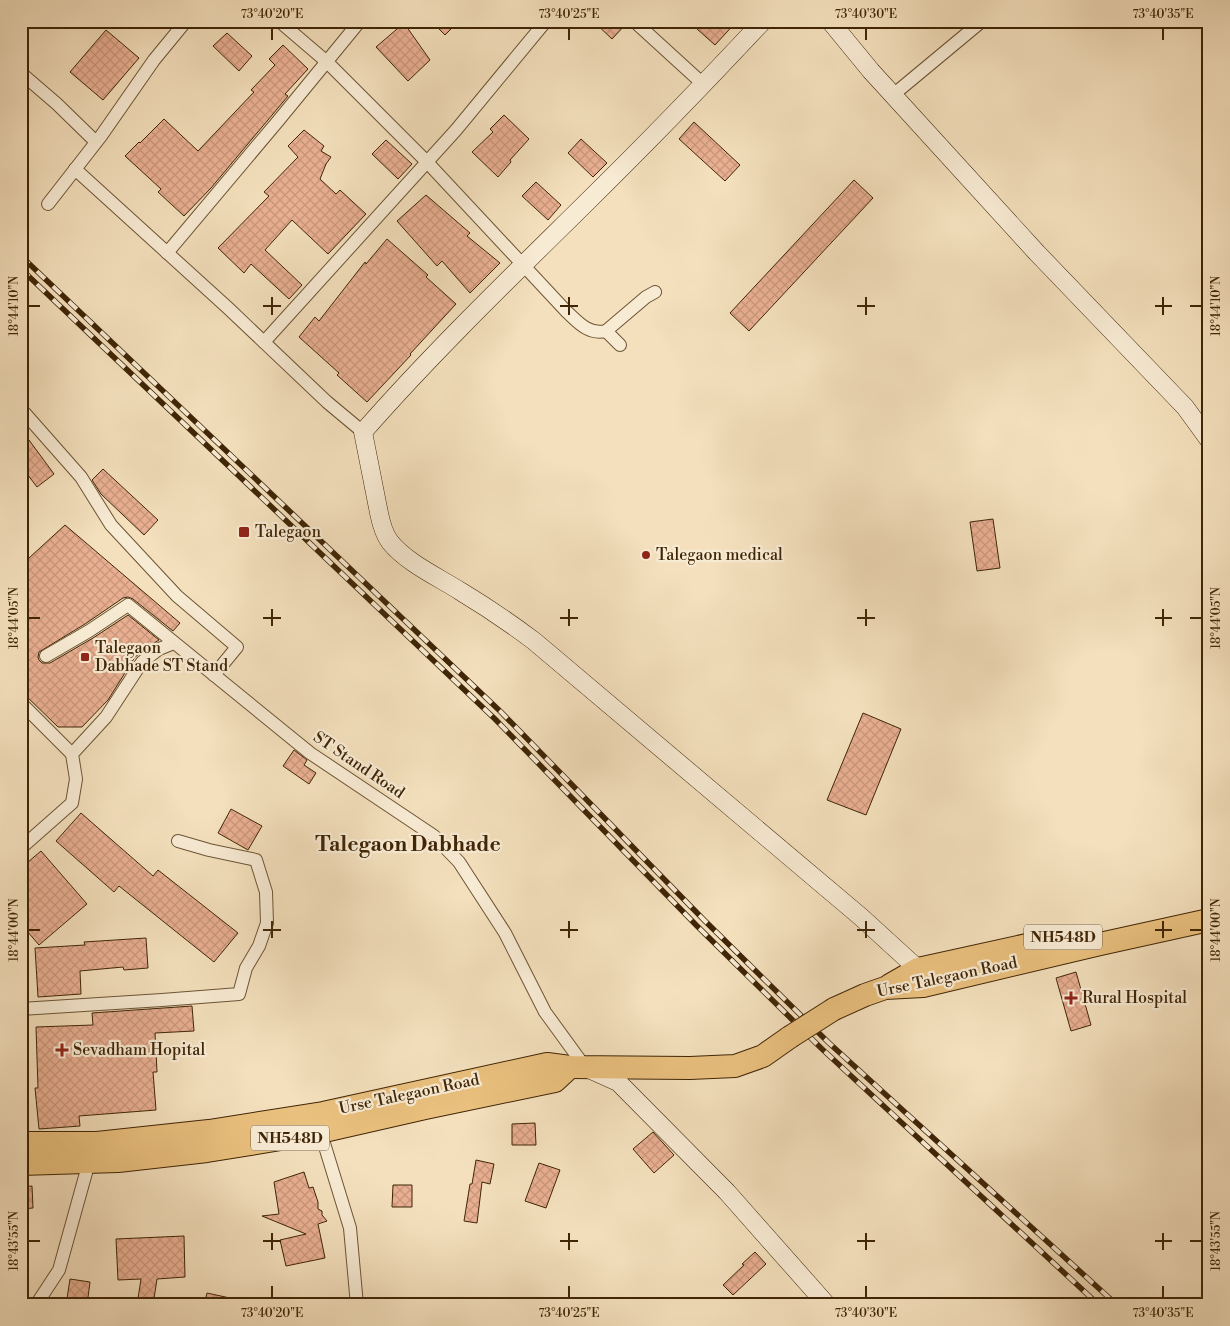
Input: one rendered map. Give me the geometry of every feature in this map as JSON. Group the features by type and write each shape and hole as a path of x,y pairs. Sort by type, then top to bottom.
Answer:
{"highway":[{"name":"Urse Talegaon Road","path":"918,969 1209,905"},
{"name":"Urse Talegaon Road","path":"21,1143 97,1143 209,1131 318,1123 547,1064 570,1072 735,1066 763,1056 834,1009 885,988 923,986 1209,920"},
{"name":"NH548D","path":"885,988 918,969"},
{"name":"NH548D","path":"21,1164 118,1161 207,1151 318,1123"}],"street":[{"path":"48,204 96,142 154,60 186,21"},
{"path":"279,21 327,62 427,162 566,311 581,324 591,331 599,333 606,331 646,297 655,292"},
{"path":"167,253 360,21"},
{"path":"264,342 456,130 546,21"},
{"path":"634,21 703,84"},
{"path":"363,432 398,392 614,175 763,21"},
{"path":"830,21 893,95 1037,253 1185,407 1209,440"},
{"path":"893,95 982,21"},
{"path":"21,73 57,104 96,142"},
{"path":"75,169 327,402 363,432 382,526 395,547 407,558 469,596 534,641 861,917 918,969"},
{"path":"606,331 620,345"},
{"path":"21,409 81,477 111,525 177,596 237,647 214,676"},
{"name":"ST Stand Road","path":"46,656 128,605 310,753 434,836 459,862 505,932 546,1012 570,1072"},
{"path":"72,754 106,717 142,662 159,649 174,643"},
{"path":"21,703 72,754 76,779 72,802 21,848"},
{"path":"21,1009 239,994 246,968 259,946 267,923 266,892 256,860 178,841"},
{"path":"570,1072 618,1082 727,1192 827,1305"},
{"path":"318,1123 350,1228 357,1305"},
{"path":"36,1305 59,1270 88,1162"}],"building":[{"path":"431,21 459,21 445,35"},
{"path":"593,21 626,21 626,24 612,39"},
{"path":"704,21 737,21 715,45 697,29"},
{"path":"404,23 430,60 408,81 376,47"},
{"path":"106,30 139,58 103,100 70,72"},
{"path":"227,33 252,56 239,71 213,46"},
{"path":"283,45 308,69 285,94 288,96 211,188 184,216 158,192 161,189 125,156 164,119 198,151 254,92 251,90 275,65 269,59"},
{"path":"504,115 529,139 498,177 472,152 493,132 490,129"},
{"path":"694,122 740,165 725,181 679,139"},
{"path":"304,130 324,146 321,151 331,157 320,179 336,194 340,190 366,214 328,254 292,220 265,250 302,285 289,299 251,264 244,273 218,248 269,196 264,192 298,157 288,146"},
{"path":"581,139 607,163 593,177 568,153"},
{"path":"386,140 412,164 398,179 372,154"},
{"path":"854,180 873,198 749,331 730,313"},
{"path":"536,182 561,205 548,220 522,196"},
{"path":"426,195 470,233 467,236 500,263 470,293 442,261 437,266 397,221"},
{"path":"387,239 428,275 426,277 456,304 367,402 337,375 339,373 299,337 315,317 319,321 365,262 366,264"},
{"path":"29,440 54,474 37,487 21,466 21,445"},
{"path":"103,469 158,520 144,535 101,494 92,480"},
{"path":"993,519 1000,568 977,571 970,522"},
{"name":"Talegaon Dabhade ST Stand","path":"65,525 180,623 173,631 133,599 123,598 39,652 38,657 42,663 50,663 128,615 159,640 135,657 108,700 82,727 58,727 21,691 21,551 29,558"},
{"path":"863,713 901,729 866,815 827,800"},
{"path":"294,750 307,760 304,765 316,773 309,784 283,766"},
{"path":"231,809 262,826 248,850 218,833"},
{"path":"81,813 153,876 158,870 238,933 214,962 119,886 114,892 56,841"},
{"path":"41,851 87,904 39,945 21,924 21,868"},
{"path":"146,938 148,968 124,970 123,967 80,971 81,994 38,997 35,948 85,945 84,942"},
{"path":"1076,972 1091,1025 1071,1031 1056,978"},
{"path":"192,1006 194,1031 155,1033 157,1072 153,1072 156,1110 79,1116 80,1126 39,1129 35,1088 38,1088 36,1027 93,1025 92,1013"},
{"path":"535,1123 536,1145 512,1145 512,1124"},
{"path":"653,1132 674,1155 654,1173 633,1149"},
{"path":"476,1160 494,1164 490,1184 482,1182 477,1223 464,1221"},
{"path":"539,1163 560,1170 546,1208 525,1201"},
{"path":"304,1172 309,1188 313,1187 318,1202 318,1209 322,1211 322,1215 327,1221 318,1224 325,1258 286,1266 280,1240 306,1234 262,1216 279,1214 274,1182"},
{"path":"393,1185 412,1185 412,1207 392,1207"},
{"path":"32,1186 33,1208 21,1209 21,1187"},
{"path":"184,1236 185,1277 157,1279 153,1305 137,1305 141,1279 118,1280 116,1239"},
{"path":"755,1252 766,1264 733,1295 723,1285"},
{"path":"70,1279 90,1282 87,1305 66,1305"},
{"path":"207,1293 239,1300 238,1305 204,1305"}],"railway":[{"path":"21,256 501,712 704,920 829,1043 1117,1305"},
{"path":"21,269 495,719 697,926 822,1049 1099,1305"}],"place":[{"name":"Talegaon","path":"244,532"},
{"name":"Talegaon medical","path":"646,555"},
{"name":"Talegaon Dabhade ST Stand","path":"85,657"},
{"name":"Rural Hospital","path":"1071,998"},
{"name":"Sevadham Hopital","path":"62,1050"}],"district":[{"name":"Talegaon Dabhade","path":"408,845"}]}
